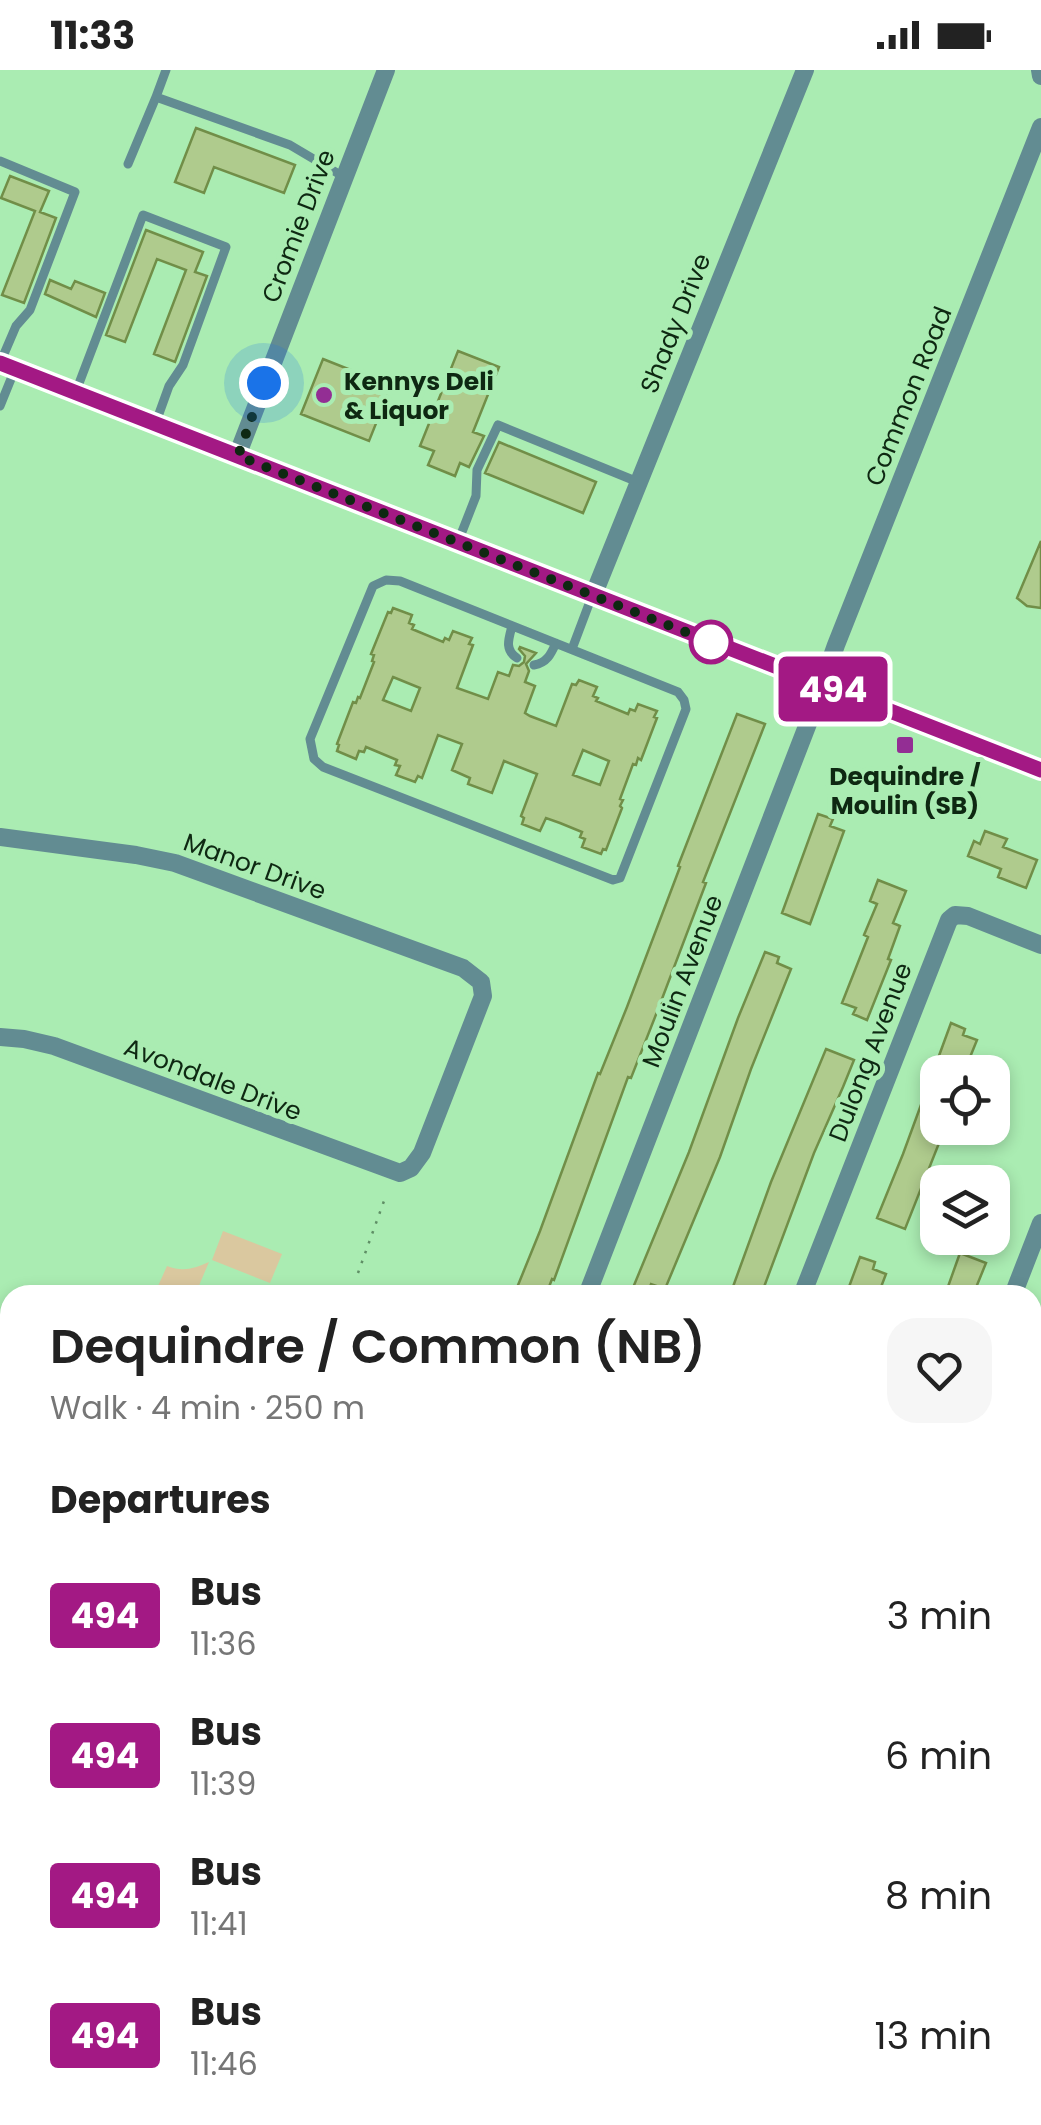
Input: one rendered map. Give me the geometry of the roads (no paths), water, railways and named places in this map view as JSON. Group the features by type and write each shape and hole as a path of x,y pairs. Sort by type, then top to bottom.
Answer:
{"main road":[{"path":"5,365 1041,770"}],"street":[{"name":"Cromie Drive","path":"238,456 386,70"},
{"name":"Shady Drive","path":"592,596 805,70"},
{"name":"Common Road","path":"823,685 1041,126"},
{"name":"Moulin Avenue","path":"591,1285 823,685"},
{"name":"Manor Drive","path":"0,837 136,854 176,863 462,968 480,982 483,996 417,1162 406,1171"},
{"name":"Dulong Avenue","path":"806,1285 949,920 968,916 1041,945"},
{"name":"Avondale Drive","path":"0,1037 54,1046 385,1169 406,1171"},
{"path":"1017,1285 1041,1224"}],"lane":[{"path":"128,164 166,70"},
{"path":"156,97 290,145 344,176"},
{"path":"0,162 75,192 30,310 16,326 5,365 0,406"},
{"path":"75,394 143,214 226,247 183,365 169,386 155,424"},
{"path":"458,543 476,496 476,470 498,425 638,482"},
{"path":"386,580 400,581 572,650 678,692 686,710 620,878 614,880 595,873 324,767 314,759 310,739 373,586 386,580"},
{"path":"572,650 592,596"},
{"path":"512,626 508,648 517,658"},
{"path":"534,664 548,659 556,643"}],"place":[{"name":"Kennys Deli & Liquor","path":"324,395"},
{"name":"Dequindre / Moulin (SB)","path":"905,745"}]}
